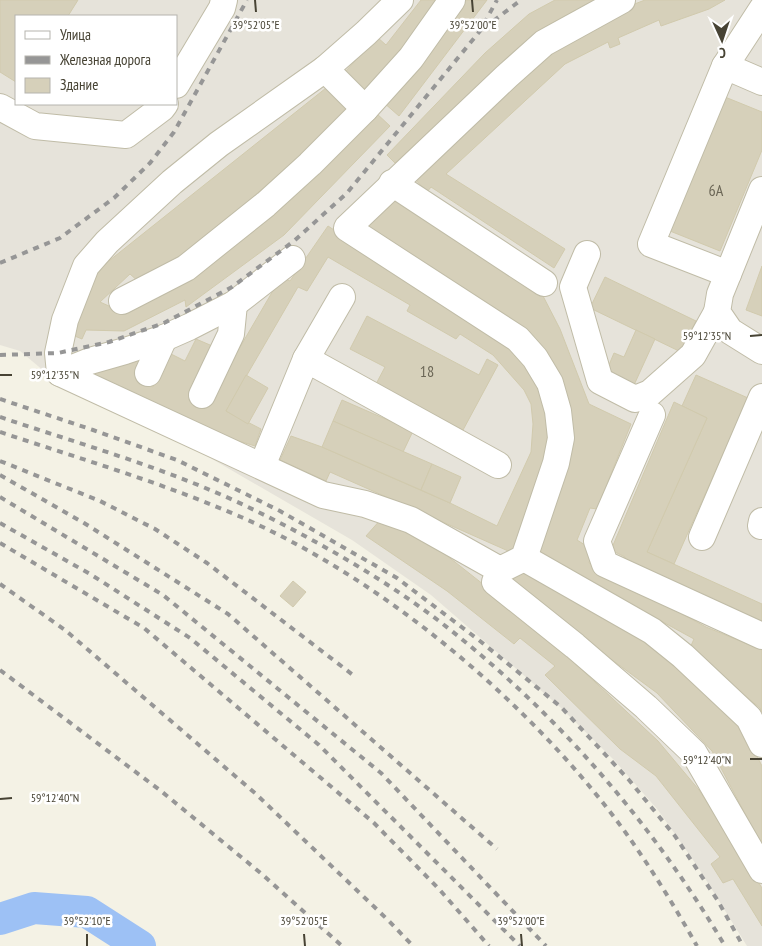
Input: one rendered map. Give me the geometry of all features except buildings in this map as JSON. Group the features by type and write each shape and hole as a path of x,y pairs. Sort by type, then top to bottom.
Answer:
{"lane":[{"path":"178,82 222,8 224,0"},
{"path":"60,374 58,353 65,320 86,266 107,242 172,182 219,144 325,69 400,0"},
{"path":"122,301 186,268 266,204 310,164 365,109 411,58 452,0"},
{"path":"622,0 544,43 347,228 518,339 535,358 550,383 558,411 561,438 556,463 524,558 500,570 495,582 582,652 646,707 694,753 762,870"},
{"path":"728,274 651,244 725,66 762,9"},
{"path":"725,66 762,82"},
{"path":"325,69 365,109"},
{"path":"0,107 35,126 126,136 164,105"},
{"path":"392,184 544,284"},
{"path":"587,254 573,287 600,382 635,399 650,393 693,355 717,312 720,294 762,190"},
{"path":"60,374 90,361 126,352 164,338 234,304 292,258"},
{"path":"262,466 306,359 342,297"},
{"path":"202,395 231,334 234,304"},
{"path":"717,312 730,331 762,351"},
{"path":"148,372 164,338"},
{"path":"306,359 498,466"},
{"path":"60,374 323,495 365,504 411,520 500,570"},
{"path":"702,536 762,396"},
{"path":"652,415 596,540 605,564 762,636"},
{"path":"524,558 652,631 683,656 749,718 761,739"}],"shaded area":[{"path":"0,0 762,0 762,946 747,946 698,867 658,810 614,760 560,707 431,595 352,540 200,452 56,381 20,351 0,345"}],"waterway":[{"path":"0,919 34,908 87,912 140,946"}],"railway":[{"path":"0,263 60,238 114,198 150,163 174,132 247,0"},
{"path":"0,355 58,353 109,342 164,323 232,287 294,241 347,193 480,31 497,0"},
{"path":"484,28 521,0"},
{"path":"0,399 177,460 280,511 397,578 480,641 561,707 629,780 675,836 718,901 743,946"},
{"path":"0,417 125,458 218,493 273,519 322,546 394,589 439,621 522,692 561,730 597,770 665,855 725,946"},
{"path":"0,432 152,482 241,517 290,541 339,569 387,601 478,672 520,711 559,752 595,793 637,848 697,946"},
{"path":"0,461 100,501 155,529 207,563 353,675"},
{"path":"0,475 84,523 228,614 497,849"},
{"path":"0,497 163,595 381,773 546,946"},
{"path":"0,523 90,574 190,638 319,745 520,946"},
{"path":"0,543 144,628 374,823 439,889 489,946"},
{"path":"0,584 65,630 256,794 413,946"},
{"path":"0,670 161,791 263,875 342,946"}]}
